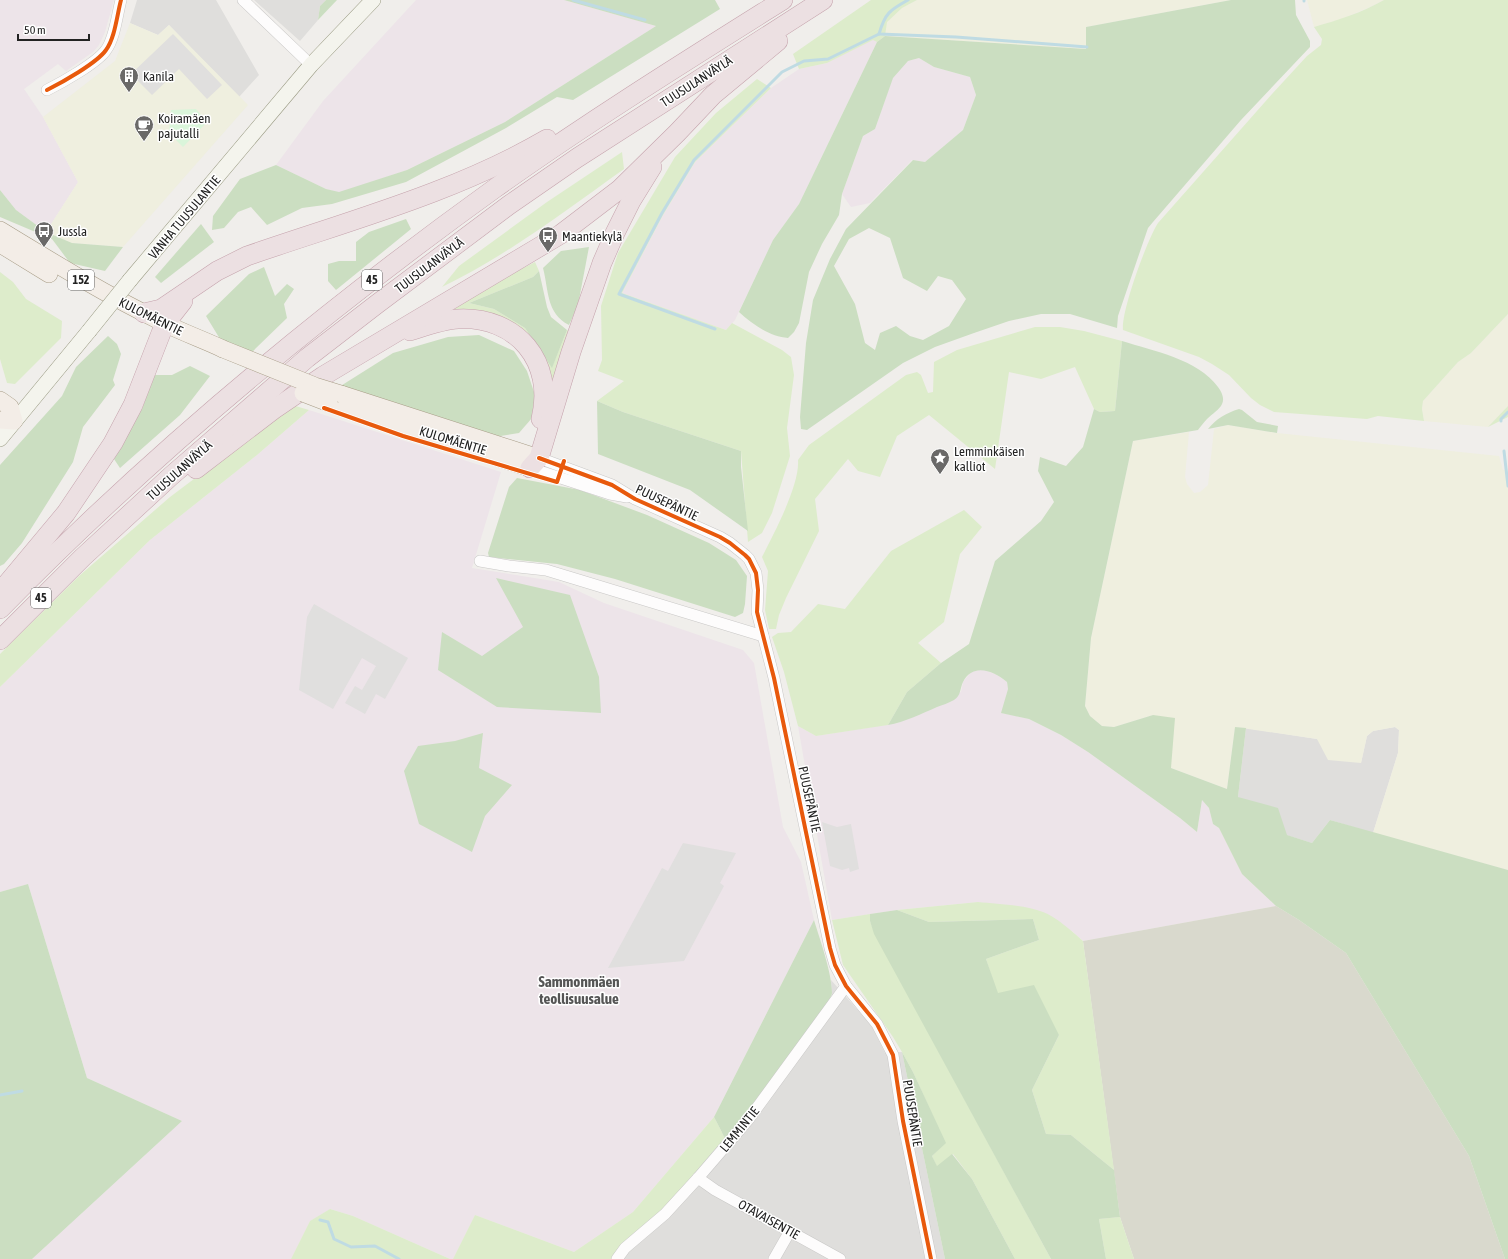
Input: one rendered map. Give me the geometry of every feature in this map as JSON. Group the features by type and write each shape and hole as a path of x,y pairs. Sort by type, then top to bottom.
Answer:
{"highway":[{"name":"TUUSULANVÄYLÄ","path":"0,609 74,535 153,462 292,342 392,265 496,188 685,62 783,0"},
{"name":"TUUSULANVÄYLÄ","path":"0,640 83,557 171,476 307,358 509,205 577,158 823,0"},
{"path":"83,557 135,521 183,479 273,410 323,376 561,234 620,189 713,95 738,73 802,24 830,0"},
{"path":"144,313 161,309 190,290 202,280 247,256 451,186 491,168 529,150 685,62"},
{"path":"533,460 602,263 615,233 652,167 677,133"},
{"path":"0,592 66,513 113,444 133,405 163,328 190,290"},
{"path":"369,349 427,326 458,319 482,321 494,324 516,335 533,355 540,369 543,380 544,406 533,460"}],"main road":[{"name":"VANHA TUUSULANTIE","path":"0,439 7,421 89,331 130,280 311,65 373,0"},
{"name":"KULOMÄENTIE","path":"0,230 76,277 144,313 163,328"},
{"name":"KULOMÄENTIE","path":"0,244 86,294 219,353 315,386 335,399 533,460"},
{"path":"0,400 10,407 7,421"}],"street":[{"path":"47,90 64,82 106,51 112,37 121,0"},
{"path":"243,0 311,65"},
{"name":"PUUSEPÄNTIE","path":"533,460 610,494 635,499 730,543 749,559 758,580 757,612 774,678 830,948 835,965 846,986 877,1024 893,1055 903,1121 931,1259"},
{"path":"480,561 553,571 764,636"},
{"name":"LEMMINTIE","path":"618,1259 625,1248 665,1214 748,1120 846,986"},
{"name":"OTAVAISENTIE","path":"698,1178 715,1190 840,1259"},
{"path":"774,1259 790,1231"}],"shaded area":[{"path":"0,0 114,0 105,32 99,45 93,52 66,71 58,64 24,89 43,117 78,182 46,232 16,210 0,190"},
{"path":"137,0 216,0 259,75 239,97 169,25 158,35 130,23"},
{"path":"254,0 326,0 320,6 318,20 300,41"},
{"path":"416,0 564,0 656,26 505,122 407,170 339,193 326,189 276,165 323,101"},
{"path":"173,34 222,85 207,99 179,69 152,95 131,74"},
{"path":"874,39 877,42 799,204 773,240 735,320 726,330 622,293 663,215 695,162 771,88 799,69 827,63"},
{"path":"919,58 934,67 970,77 976,95 963,130 925,162 912,160 870,203 851,207 842,194 863,136 875,129 893,77 908,61"},
{"path":"309,410 501,472 472,568 559,582 604,603 743,650 754,663 783,827 801,862 814,920 714,1117 633,1212 574,1252 475,1215 453,1259 450,1259 353,1216 330,1209 310,1221 291,1259 32,1259 182,1121 87,1078 28,884 0,892 0,687 150,540 257,455"},
{"path":"314,604 408,658 385,699 376,694 365,714 345,703 355,686 362,690 376,666 362,658 333,709 299,690 307,617"},
{"path":"983,669 997,675 1007,682 1008,689 1002,713 1029,719 1061,735 1088,752 1180,818 1197,832 1202,800 1209,808 1213,824 1219,828 1242,874 1276,906 1083,941 1072,931 978,902 897,910 832,920 798,726 816,736 898,723 961,692 963,682 971,672"},
{"path":"1395,727 1399,730 1398,753 1373,833 1330,820 1312,843 1286,835 1238,797 1246,728 1317,739 1361,763 1367,736 1373,731"},
{"path":"822,822 837,827 851,824 859,869 850,872 849,868 842,870 830,866"},
{"path":"683,843 736,853 720,883 724,886 684,961 608,968 662,868 668,871"},
{"path":"1276,906 1346,953 1469,1156 1505,1259 1134,1259 1120,1217 1083,941"},
{"path":"831,980 871,1025 885,1053 902,1052 945,1259 613,1259 814,1024 832,995"}],"green space":[{"path":"326,0 337,0 318,20 320,6"},
{"path":"564,0 715,0 720,9 573,100 557,97 506,128 406,182 332,204 302,208 267,225 251,207 238,212 224,228 212,230 213,216 240,179 276,165 326,189 339,192 407,170 505,122 656,26"},
{"path":"871,0 917,0 902,8 887,22 885,36 877,42 873,40 827,63 799,69 793,54"},
{"path":"917,0 1231,0 1086,27 1086,49 885,36 886,22 902,8"},
{"path":"1231,0 1295,0 1296,15 1310,41 1310,47 1241,120 1148,228 1118,316 1117,328 1070,314 1041,314 1009,321 935,347 903,363 807,430 801,429 800,417 806,343 813,300 830,259 846,229 913,160 925,162 963,130 976,95 970,77 934,67 919,58 908,61 893,78 875,129 863,136 842,194 839,215 822,244 809,272 799,323 794,332 788,338 775,335 762,329 739,312 773,240 799,204 877,42 885,36 1086,49 1086,27","holes":["869,228 890,238 903,278 927,291 938,276 952,280 966,299 949,326 923,340 910,336 896,326 880,333 875,350 865,343 855,304 834,266 849,239"]},
{"path":"1307,0 1384,0 1342,19 1314,27"},
{"path":"1384,0 1508,0 1508,314 1471,353 1458,362 1423,401 1422,409 1424,421 1378,416 1367,419 1274,412 1260,405 1251,398 1229,375 1212,364 1199,357 1123,330 1123,321 1130,292 1148,244 1158,223 1272,94 1307,56 1321,45 1322,39 1314,27 1341,19"},
{"name":"Koiramäen pajutalli","path":"130,23 158,35 169,25 248,105 123,247 72,243 46,232 78,182 43,117 115,61"},
{"path":"757,79 771,88 695,162 663,215 622,293 726,330 732,323 782,350 791,357 794,375 787,428 790,456 772,513 762,533 748,542 741,451 623,412 597,401 624,381 598,371 602,360 601,306 618,253 675,157 716,113"},
{"path":"196,109 207,122 183,147 169,133 171,110"},
{"path":"622,152 624,169 513,247 442,287 459,266 547,202"},
{"path":"0,190 16,210 46,232 72,243 123,247 105,271 70,263 52,239 0,217"},
{"path":"406,219 411,229 336,290 328,281 328,264 339,261 356,261 356,242 369,232"},
{"path":"201,224 214,242 161,283 155,277"},
{"path":"589,247 578,305 569,325 556,314 552,308 543,268 561,251"},
{"path":"535,262 539,271 533,277 469,303 494,309 525,328 552,367 567,330 573,332 553,400 516,331 423,323 472,294"},
{"path":"264,267 275,296 287,284 294,289 284,304 287,318 251,353 220,339 206,316 249,274"},
{"path":"539,271 547,307 551,317 567,330 552,368 525,328 494,309 469,303 533,277"},
{"path":"0,272 13,282 26,299 62,321 61,338 15,384 7,383 0,359"},
{"path":"1508,314 1508,406 1488,427 1424,421 1422,409 1423,401 1458,362 1471,353"},
{"path":"1035,327 1060,327 1084,331 1122,341 1115,411 1100,412 1094,409 1075,367 1041,379 1009,372 995,469 929,415 897,436 880,477 858,471 848,459 815,499 819,531 786,598 779,615 776,629 769,629 765,610 768,571 762,557 791,495 798,470 798,460 809,445 906,375 917,372 921,375 928,393 933,392 934,362 957,350"},
{"path":"479,335 514,351 527,371 535,395 532,418 519,433 494,437 339,387 393,353 448,337"},
{"path":"108,336 117,344 121,354 113,380 115,385 83,427 73,462 22,543 4,564 0,566 0,465 62,396 76,367"},
{"path":"1122,341 1174,357 1199,369 1218,387 1223,399 1220,408 1207,419 1198,430 1133,441 1091,638 1085,706 1090,716 1102,726 1114,727 1153,715 1175,718 1171,768 1227,789 1235,727 1246,728 1238,797 1278,808 1287,835 1312,843 1330,820 1508,870 1508,1259 1505,1259 1469,1156 1346,953 1276,906 1242,874 1219,828 1213,824 1209,808 1202,800 1197,832 1180,818 1088,752 1061,735 1029,719 1001,713 1008,689 1007,682 1002,678 984,670 972,672 967,676 958,696 954,700 907,720 888,725 907,692 941,663 969,644 995,561 1041,521 1054,502 1038,471 1040,457 1066,466 1083,447 1094,409 1100,412 1115,411"},
{"path":"190,366 210,376 180,415 120,468 114,459 142,409 154,375 172,375"},
{"path":"597,401 623,412 741,451 741,467 748,531 690,490 598,454"},
{"path":"292,405 309,410 257,455 150,540 0,687 0,654 79,576 170,497"},
{"path":"1508,406 1508,417 1488,427"},
{"path":"1239,409 1257,422 1278,426 1277,433 1228,425 1208,429 1214,422 1230,412"},
{"path":"1228,425 1277,433 1499,456 1503,470 1508,470 1508,870 1373,833 1398,753 1399,730 1395,727 1373,731 1367,736 1361,763 1328,760 1317,739 1235,727 1227,789 1171,768 1153,715 1114,727 1102,726 1090,716 1085,706 1091,638 1133,441 1189,432 1185,477 1187,484 1194,493 1200,492 1208,485 1214,429"},
{"path":"517,478 580,490 647,515 709,543 736,560 747,576 743,613 735,617 615,579 557,564 489,557 488,553 509,487"},
{"path":"964,510 982,527 960,554 944,622 918,643 941,663 907,692 888,725 816,736 798,726 784,672 772,637 778,633 791,632 818,604 845,609 891,551"},
{"path":"496,578 570,595 599,677 601,713 497,707 438,670 442,632 482,656 523,627"},
{"path":"483,733 479,768 512,785 485,816 472,852 419,824 404,771 418,746 455,741"},
{"path":"28,884 87,1078 182,1121 32,1259 0,1259 0,892"},
{"path":"978,902 1020,906 1043,912 1058,921 1083,941 1114,1170 1071,1135 1046,1134 1032,1090 1059,1035 997,993 986,959 1039,940 1033,919 929,922 897,910"},
{"path":"897,910 929,922 1033,919 1039,940 986,959 998,993 1034,985 1059,1035 1032,1090 1046,1134 1071,1135 1114,1170 1120,1217 1099,1219 1106,1259 1051,1259 874,934 870,921 870,914"},
{"path":"870,914 870,921 875,934 1051,1259 1015,1259 972,1179 953,1154 937,1167 932,1156 945,1143 913,1072 893,1037 843,965 832,920"},
{"path":"814,920 828,966 832,993 818,1019 727,1142 714,1117"},
{"path":"902,1052 946,1143 932,1156 937,1166 952,1154 972,1179 1015,1259 945,1259"},
{"path":"714,1117 727,1142 613,1259 453,1259 475,1215 574,1252 633,1212"},
{"path":"330,1209 353,1216 450,1259 291,1259 310,1221"},
{"path":"1120,1217 1134,1259 1106,1259 1099,1219"}],"waterway":[{"path":"573,0 645,20"},
{"path":"715,329 619,294 662,213 694,160 782,72 804,61 828,59 879,34 889,13 908,0"},
{"path":"879,34 956,37 1087,47"},
{"path":"1501,421 1501,419 1508,412"},
{"path":"1504,451 1508,486"},
{"path":"0,1095 22,1091"},
{"path":"320,1220 328,1222 334,1239 351,1247 375,1246 399,1259"}],"cycle path":[{"path":"47,90 87,67 106,50 114,33 121,0"},
{"path":"324,408 403,436 557,482 564,461"},
{"path":"539,458 612,485 635,499 720,537 745,555 749,559 756,573 758,590 757,612 774,678 830,948 835,965 846,986 877,1024 893,1055 903,1121 931,1259"}],"place":[{"name":"Kanila","path":"129,93"},
{"name":"Koiramäen pajutalli","path":"144,142"},
{"name":"Jussla","path":"44,248"},
{"name":"Maantiekylä","path":"548,253"},
{"name":"Lemminkäisen kalliot","path":"940,475"}],"district":[{"name":"Sammonmäen teollisuusalue","path":"579,990"}]}
